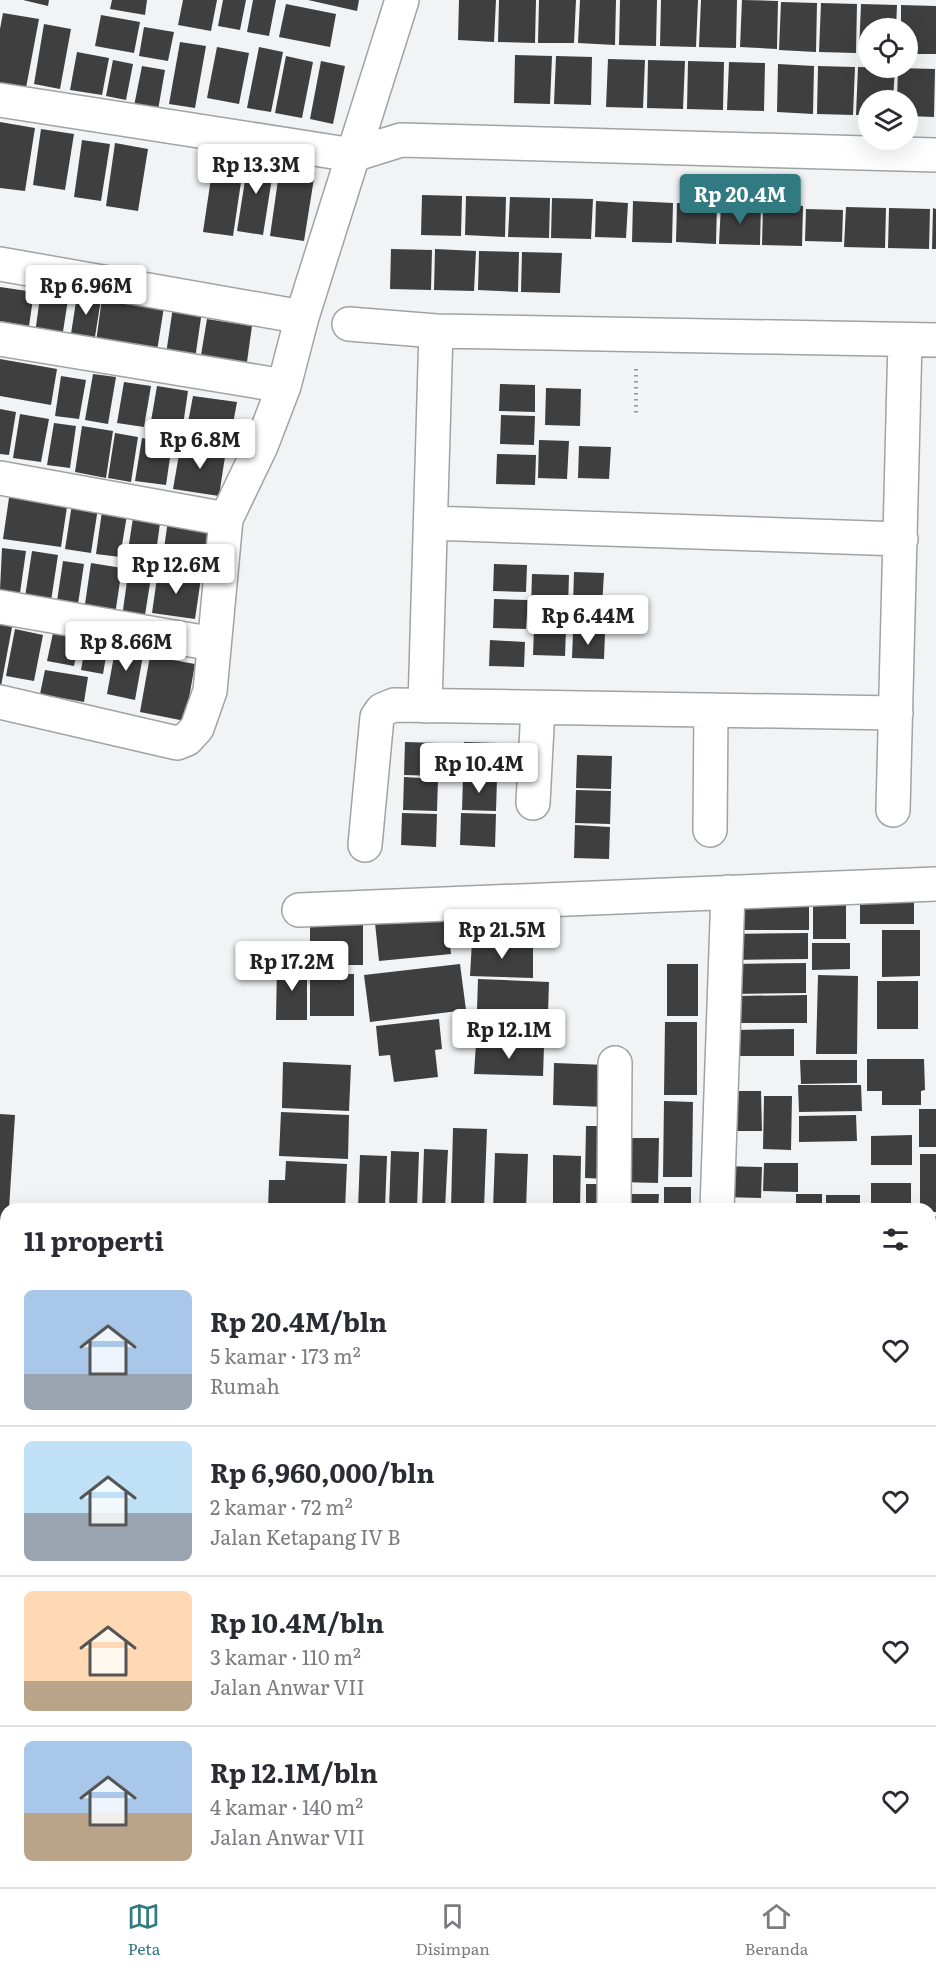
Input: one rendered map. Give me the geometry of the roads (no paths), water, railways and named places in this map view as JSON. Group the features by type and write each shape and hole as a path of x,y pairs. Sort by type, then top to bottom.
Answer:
{"street":[{"path":"0,702 177,743 187,739 198,728 210,691 226,519 261,446 284,386 302,317 402,0"},
{"path":"0,100 353,155 401,140 936,155"},
{"path":"0,264 302,317"},
{"path":"349,324 436,331 921,340 901,539 893,810"},
{"path":"425,706 436,331"},
{"path":"0,339 284,386"},
{"path":"0,478 226,519"},
{"path":"431,523 901,539"},
{"path":"0,607 214,644"},
{"path":"365,845 377,717 382,710 394,705 896,713"},
{"path":"534,803 538,708"},
{"path":"710,830 711,710"},
{"path":"299,910 936,884"},
{"path":"717,1203 728,892"},
{"path":"614,1203 615,1063"}]}
